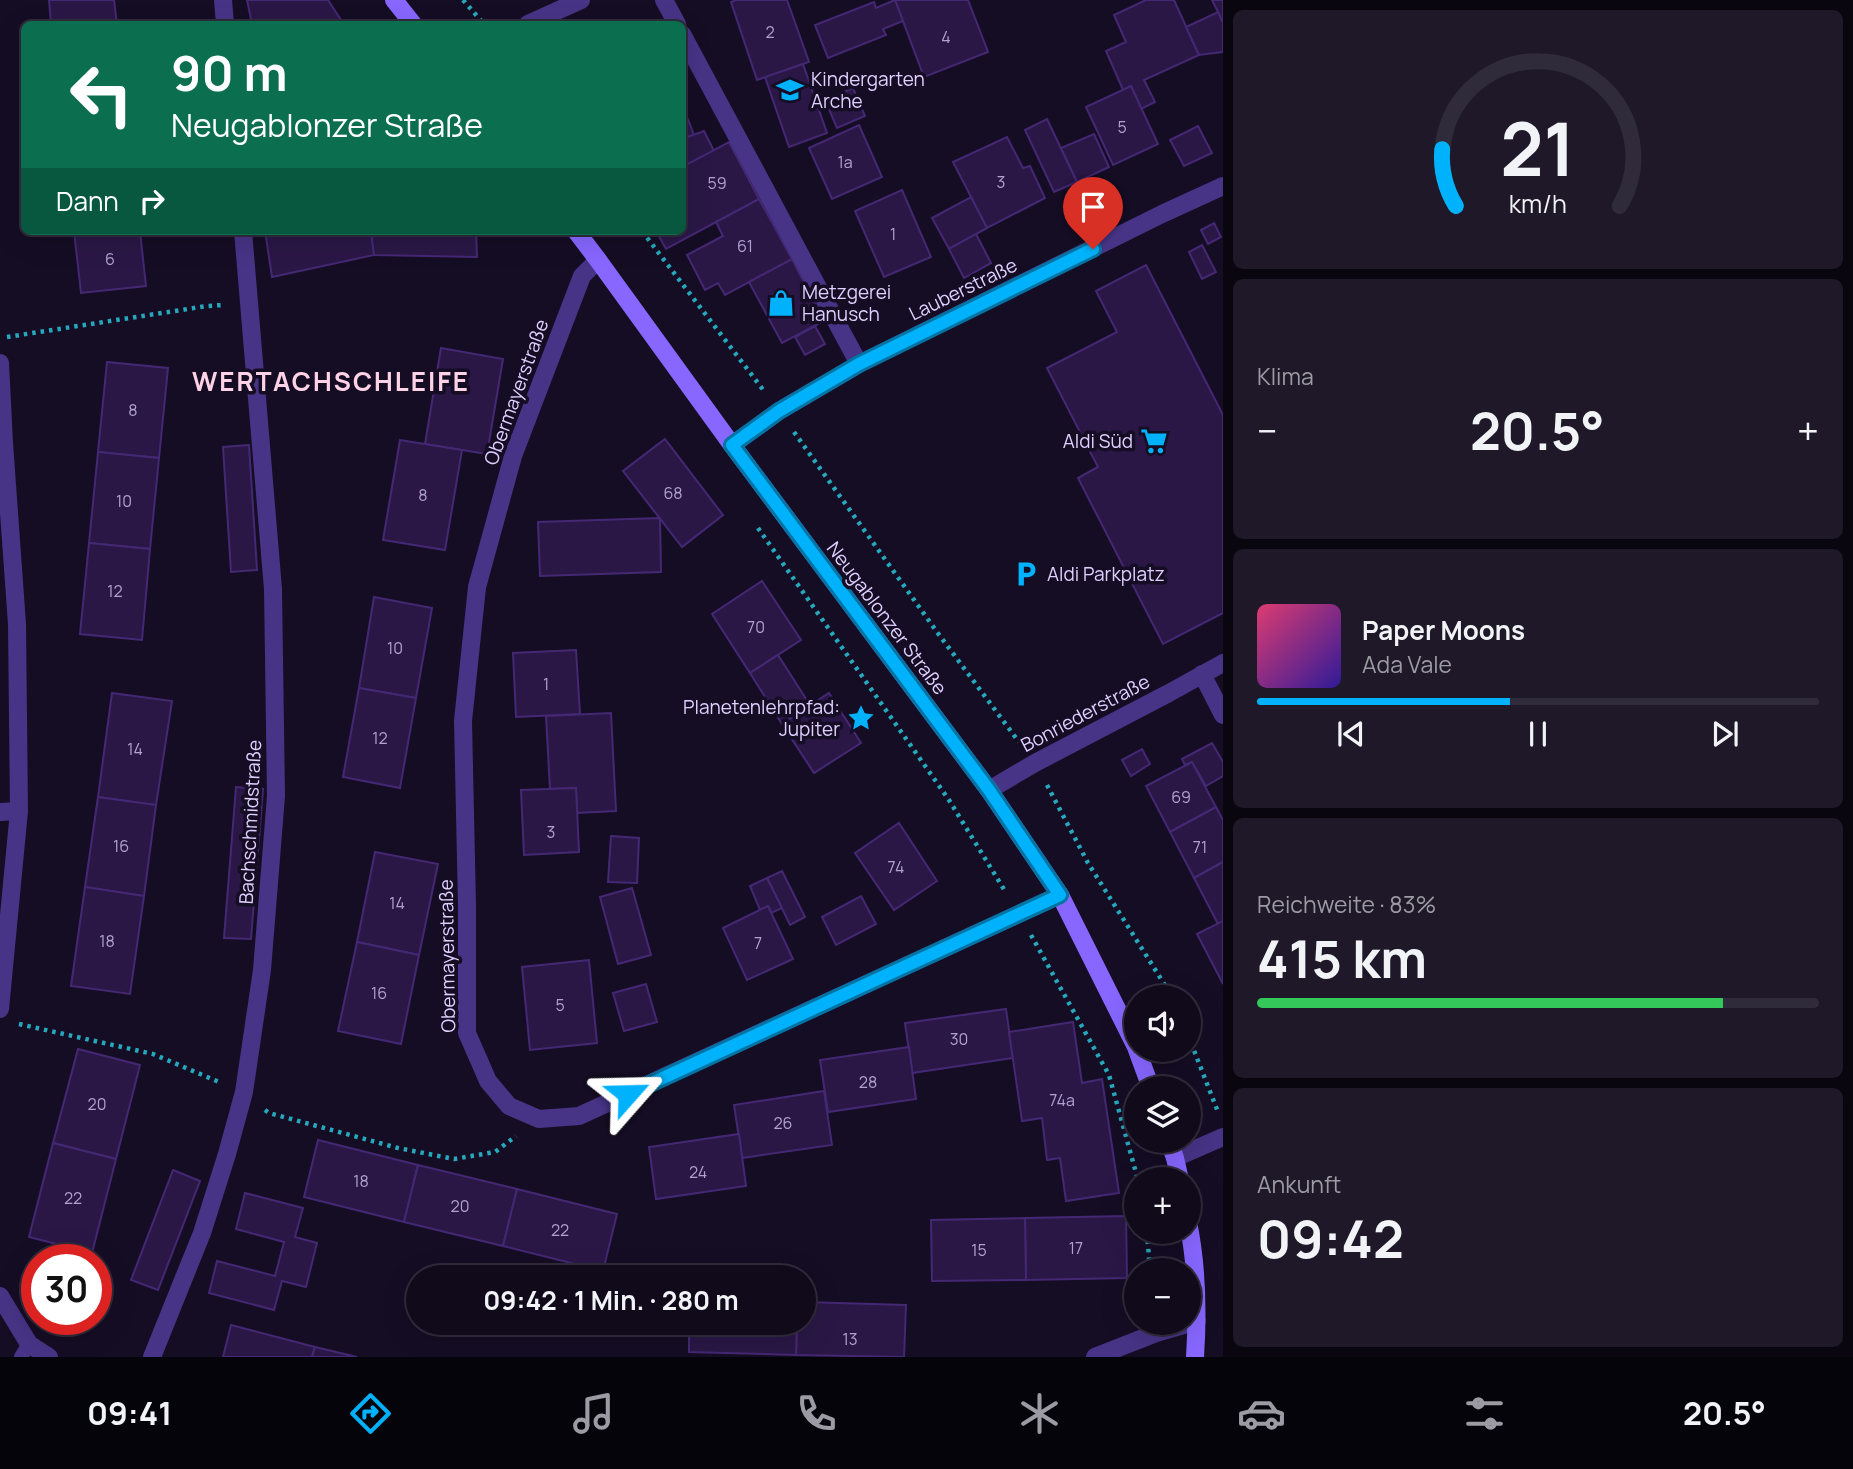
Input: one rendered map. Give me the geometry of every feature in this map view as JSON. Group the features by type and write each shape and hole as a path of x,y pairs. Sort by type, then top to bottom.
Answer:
{"street":[{"path":"223,0 225,21"},
{"path":"394,0 411,21"},
{"path":"535,21 581,0"},
{"path":"664,0 675,21"},
{"path":"686,41 859,364"},
{"name":"Lauberstraße","path":"732,445 779,411 859,364 1223,186"},
{"name":"Bachschmidstraße","path":"152,1357 202,1233 244,1092 262,970 276,796 273,589 243,235"},
{"name":"Neugablonzer Straße","path":"579,235 989,790 1060,895 1124,1024"},
{"name":"Obermayerstraße","path":"598,260 582,276 513,456 477,587 463,721 467,1033 488,1081 509,1106 539,1119 579,1116 1060,895"},
{"path":"0,363 8,624 19,811 0,1009"},
{"name":"Bonriederstraße","path":"989,790 1223,663"},
{"path":"1202,674 1223,715"},
{"path":"0,812 19,811"},
{"path":"1175,1158 1223,1137"},
{"path":"1173,1153 1177,1167"},
{"path":"0,1296 25,1351 49,1357"},
{"path":"1095,1357 1151,1335"},
{"path":"1195,1357 1196,1335"}],"path":[{"path":"463,0 481,21"},
{"path":"645,235 779,411 929,621 1035,763 1088,863 1165,985"},
{"path":"0,339 207,306 248,304"},
{"path":"758,528 949,800 1019,914 1109,1075 1135,1167"},
{"path":"13,1023 153,1054 244,1092 269,1113 398,1148 454,1159 495,1153 539,1119"},
{"path":"1198,1062 1218,1113"}],"building":[{"path":"49,0 114,0 117,21 51,21"},
{"path":"247,0 328,0 341,20 340,21 251,21"},
{"path":"787,0 809,62 757,80 731,2"},
{"path":"895,0 968,0 988,52 924,77"},
{"path":"895,0 903,21 883,29 886,35 828,58 815,25 874,2 876,8"},
{"path":"1146,0 1174,0 1199,55 1144,80 1155,102 1141,109 1131,86 1123,90 1106,51 1126,42 1114,15"},
{"path":"1212,0 1223,0 1223,23 1218,12"},
{"path":"1218,12 1223,23 1223,52 1199,55 1186,27"},
{"path":"803,64 827,133 789,147 765,77"},
{"path":"1131,86 1158,144 1113,165 1086,107"},
{"path":"853,88 865,116 837,128 825,100"},
{"path":"686,114 694,135 686,138"},
{"path":"1047,119 1077,182 1054,192 1025,130"},
{"path":"859,125 882,177 832,199 809,148"},
{"path":"1198,126 1212,153 1184,166 1170,140"},
{"path":"704,131 714,151 686,165 686,138"},
{"path":"1094,134 1109,167 1077,182 1061,148"},
{"path":"1007,137 1023,168 1030,166 1045,198 987,228 953,162"},
{"path":"729,142 759,199 666,249 658,235 686,235 686,165"},
{"path":"902,190 931,257 884,277 855,211"},
{"path":"971,197 987,228 949,249 932,218"},
{"path":"759,199 792,259 725,295 718,283 705,290 687,255 723,236 716,222"},
{"path":"1214,223 1221,237 1208,244 1201,230"},
{"path":"976,234 991,263 964,278 949,249"},
{"path":"74,235 140,235 146,286 81,293"},
{"path":"266,235 372,235 374,255 272,277"},
{"path":"372,235 476,235 477,257 374,255"},
{"path":"1202,245 1216,272 1202,279 1189,252"},
{"path":"792,259 824,321 782,343 749,282"},
{"name":"Aldi Süd","path":"1146,265 1223,415 1223,613 1163,644 1078,478 1098,467 1047,368 1117,332 1096,291"},
{"path":"815,326 825,344 805,355 795,337"},
{"path":"441,348 503,359 487,454 425,444"},
{"path":"107,362 168,368 159,458 98,452"},
{"path":"665,439 723,515 682,547 623,471"},
{"path":"400,440 462,450 445,550 383,540"},
{"path":"249,445 257,570 231,572 223,447"},
{"path":"98,452 159,458 150,549 89,543"},
{"path":"660,518 661,572 540,576 538,522"},
{"path":"89,543 150,549 142,640 80,634"},
{"path":"762,581 801,640 750,673 712,614"},
{"path":"374,597 432,608 416,698 359,688"},
{"path":"576,650 580,714 516,717 513,653"},
{"path":"778,655 810,705 782,724 750,673"},
{"path":"359,688 416,698 400,788 343,777"},
{"path":"112,693 172,701 156,805 98,797"},
{"path":"829,693 861,743 814,773 782,724"},
{"path":"611,713 616,811 577,813 576,788 550,789 546,716"},
{"path":"1212,743 1223,762 1223,776 1206,786 1192,762 1185,765 1182,759"},
{"path":"1142,749 1150,764 1131,776 1122,760"},
{"path":"1192,762 1216,807 1170,832 1146,786"},
{"path":"236,787 263,789 251,939 224,938"},
{"path":"576,788 579,852 524,855 521,790"},
{"path":"98,797 156,805 144,896 85,887"},
{"path":"1216,807 1223,820 1223,862 1194,878 1170,832"},
{"path":"899,823 937,881 894,910 855,853"},
{"path":"611,836 639,838 637,883 608,882"},
{"path":"375,852 438,864 419,955 357,942"},
{"path":"1223,862 1223,921 1218,924 1194,878"},
{"path":"782,871 805,917 790,925 767,878"},
{"path":"767,878 782,908 771,913 768,906 760,910 750,886"},
{"path":"85,887 144,896 130,994 71,986"},
{"path":"632,888 651,955 618,964 600,897"},
{"path":"861,896 876,924 836,945 822,917"},
{"path":"768,906 793,959 747,980 723,928"},
{"path":"1223,921 1223,984 1197,934"},
{"path":"357,942 419,955 401,1044 338,1031"},
{"path":"589,960 597,1043 530,1050 522,967"},
{"path":"646,984 657,1022 624,1031 613,993"},
{"path":"1006,1009 1013,1058 912,1073 905,1023"},
{"path":"1073,1022 1082,1083 1102,1079 1119,1193 1066,1201 1060,1158 1047,1160 1042,1118 1022,1121 1009,1032"},
{"path":"909,1047 916,1099 828,1112 820,1060"},
{"path":"78,1049 140,1065 116,1159 53,1143"},
{"path":"824,1091 832,1145 742,1158 734,1105"},
{"path":"739,1134 746,1186 656,1199 649,1147"},
{"path":"318,1140 418,1165 404,1222 304,1197"},
{"path":"53,1143 116,1159 94,1244 57,1244 29,1237"},
{"path":"418,1165 517,1189 503,1246 404,1222"},
{"path":"173,1170 200,1181 158,1290 131,1280"},
{"path":"517,1189 617,1214 604,1265 579,1265 503,1246"},
{"path":"245,1193 303,1208 295,1237 317,1243 306,1287 282,1281 274,1310 209,1293 217,1261 275,1276 284,1242 236,1229"},
{"path":"1124,1216 1127,1258 1124,1258 1124,1278 1026,1280 1025,1218"},
{"path":"1025,1218 1026,1280 932,1281 931,1220"},
{"path":"816,1302 906,1305 904,1357 796,1355 797,1335 816,1335"},
{"path":"231,1325 315,1347 312,1357 223,1357"},
{"path":"689,1335 797,1335 796,1355 689,1352"},
{"path":"315,1347 357,1357 312,1357"}],"place":[{"name":"Kindergarten Arche","path":"790,90"},
{"name":"Metzgerei Hanusch","path":"781,303"},
{"name":"Aldi Süd","path":"1154,441"},
{"name":"Aldi Parkplatz","path":"1026,574"},
{"name":"Planetenlehrpfad: Jupiter","path":"861,718"}],"district":[{"name":"WERTACHSCHLEIFE","path":"331,381"}],"route":[{"path":"628,1094 1060,895 989,790 732,445 779,411 859,364 1093,249"}]}
